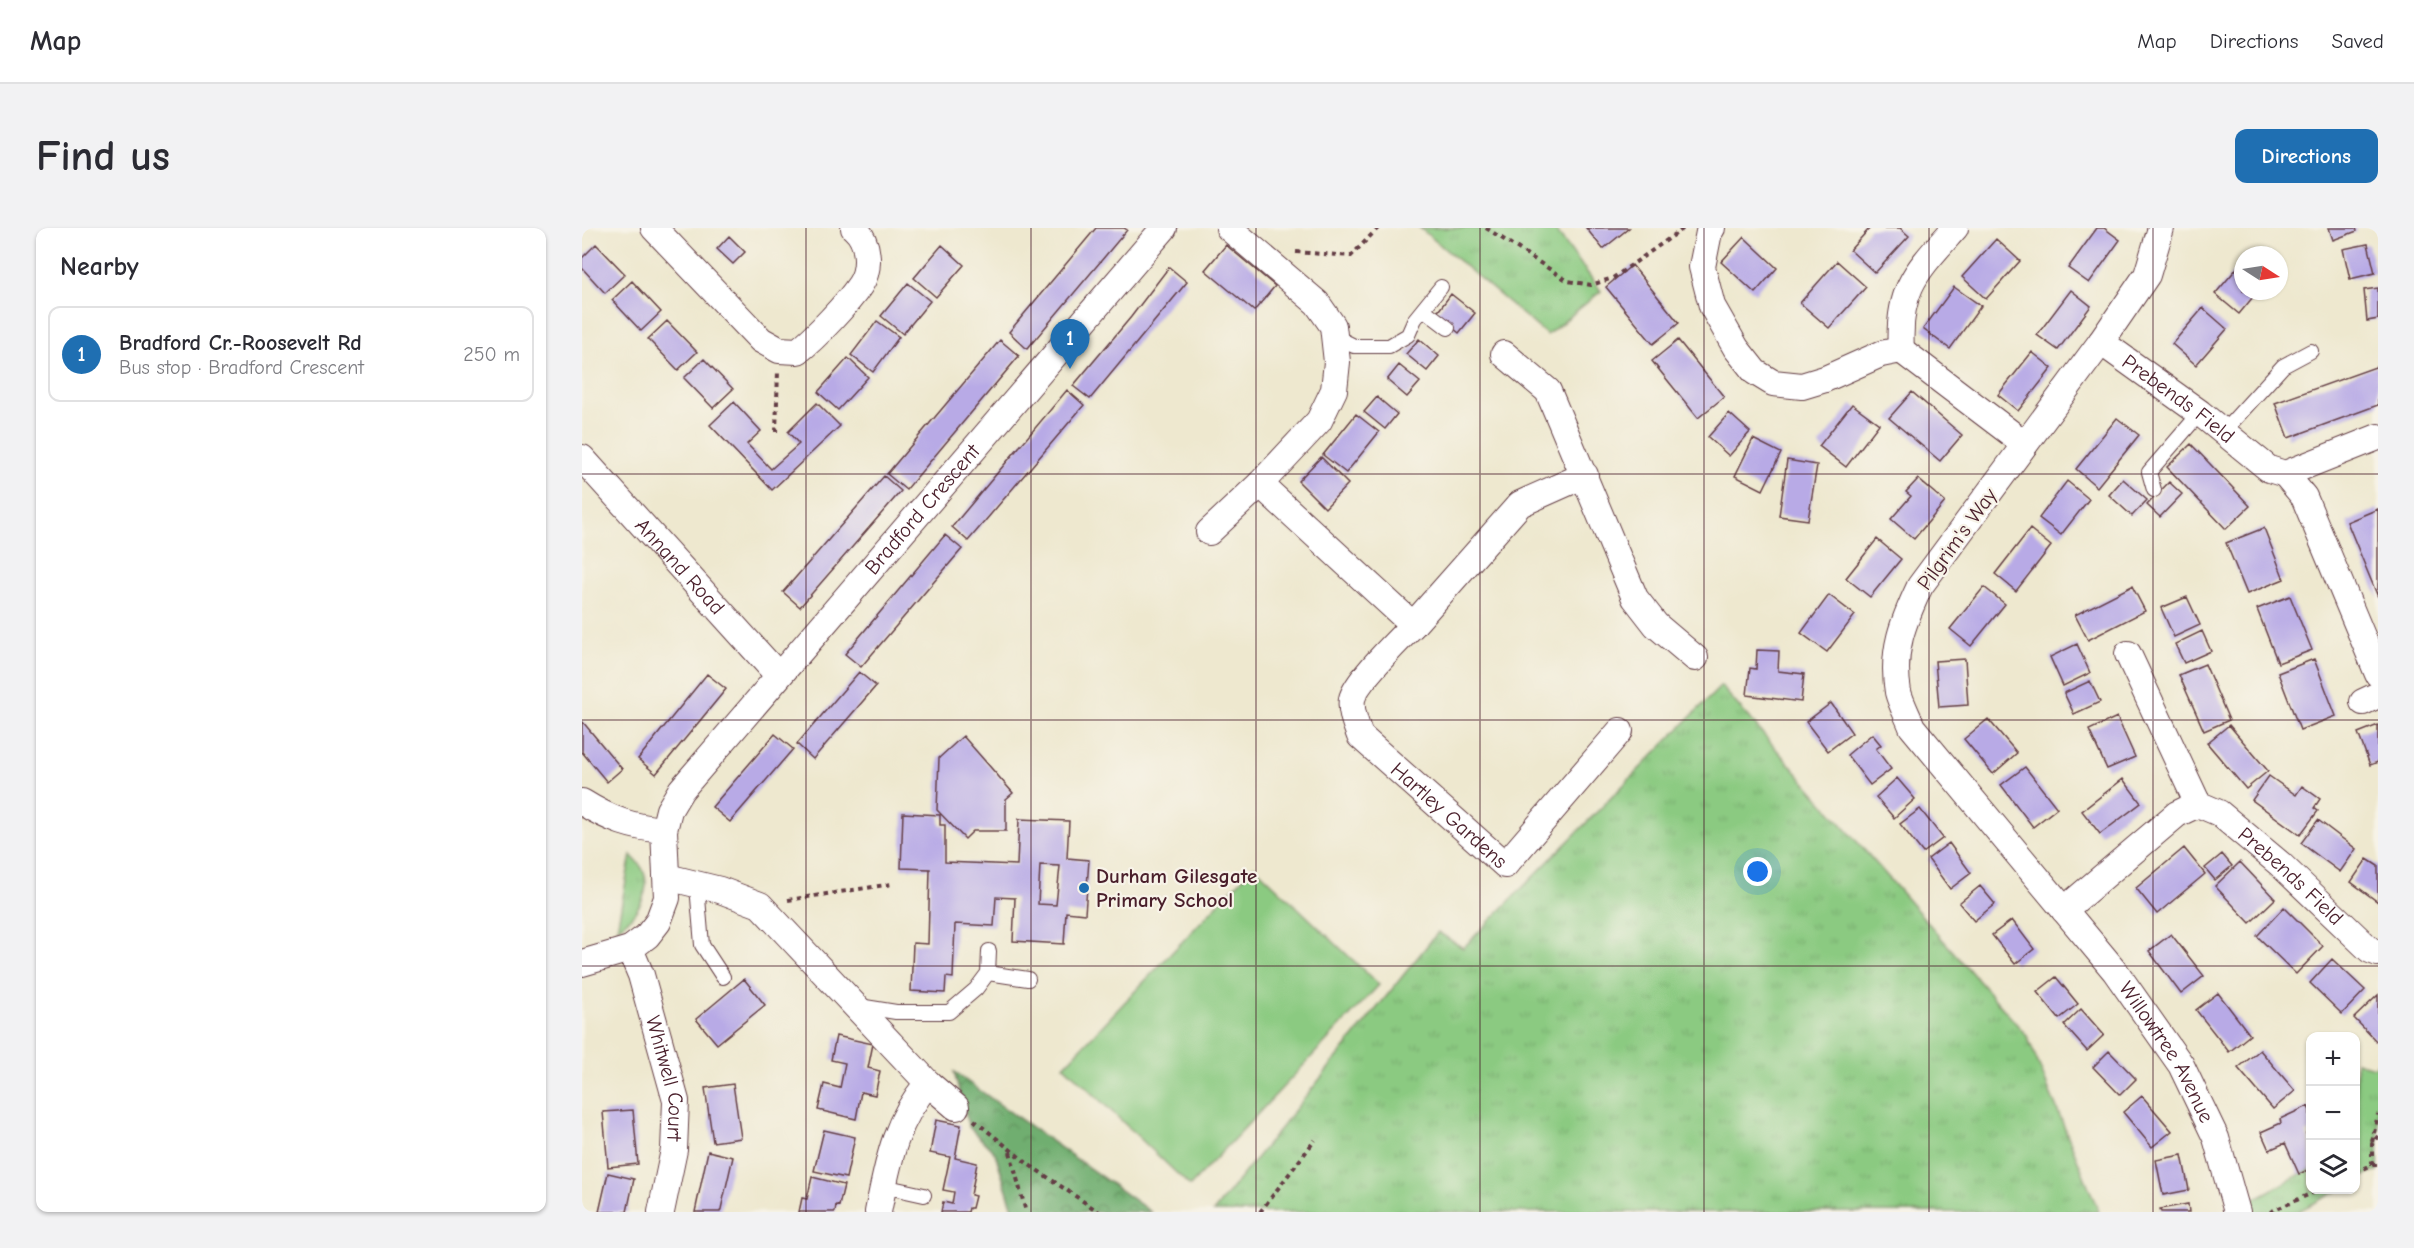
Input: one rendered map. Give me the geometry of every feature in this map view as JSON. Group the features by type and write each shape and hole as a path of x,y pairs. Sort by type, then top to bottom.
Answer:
{"street":[{"path":"654,228 761,340 779,350 798,351 811,341 861,284 868,257 861,234 854,228"},
{"name":"Bradford Crescent","path":"664,830 669,810 681,790 1164,228"},
{"path":"1209,532 1260,484 1319,421 1334,390 1337,362 1332,326 1317,303 1229,228"},
{"path":"1712,228 1709,232 1702,267 1712,306 1736,348 1755,372 1773,383 1802,386 1825,379 1881,354 1901,350 2025,444"},
{"path":"1901,350 1902,303 1910,282 1955,228"},
{"name":"Pilgrim's Way","path":"2064,910 1912,728 1898,694 1896,666 1901,628 1920,586 2101,342 2147,275 2160,228"},
{"name":"Prebends Field","path":"2101,342 2200,413 2269,470 2285,474 2304,497 2378,674"},
{"path":"1504,354 1548,391 1635,598 1656,625 1695,658"},
{"path":"2285,474 2378,437"},
{"name":"Annand Road","path":"582,458 778,675"},
{"name":"Hartley Gardens","path":"1585,475 1520,504 1361,682 1352,698 1353,714 1360,736 1505,865 1620,730"},
{"path":"1260,484 1413,625"},
{"path":"2064,910 2177,814 2198,804 2128,654"},
{"path":"582,802 609,818 636,827 664,830 667,877 667,898 658,922 647,936 630,949 582,963"},
{"name":"Prebends Field","path":"2198,804 2219,813 2280,864 2370,950 2378,953"},
{"path":"667,877 720,890 760,905 928,1083 956,1107"},
{"name":"Willowtree Avenue","path":"2064,910 2121,980 2181,1065 2216,1138 2237,1212"},
{"name":"Whitwell Court","path":"630,949 641,975 676,1101 674,1150 661,1212"},
{"path":"878,1212 896,1136 911,1103 928,1083"}],"lane":[{"path":"1334,336 1354,346 1389,346 1408,335 1415,320 1441,287"},
{"path":"1423,309 1448,328"},
{"path":"2223,432 2283,366 2311,351"},
{"path":"2154,490 2149,472 2200,413"},
{"path":"697,886 702,945 723,977"},
{"path":"854,1006 896,1012 949,1012 976,989 988,973 989,951"},
{"path":"988,973 1028,979"},
{"path":"883,1186 924,1195"}],"path":[{"path":"1269,261 1294,252 1351,256 1378,228"},
{"path":"1486,228 1568,281 1591,285 1613,278 1684,228"},
{"path":"776,432 779,350"},
{"path":"760,905 892,884"},
{"path":"956,1107 991,1132 1010,1151 1099,1212"},
{"path":"2372,1165 2372,1144 2378,1114"},
{"path":"2372,1144 2378,1136"},
{"path":"1260,1212 1315,1140"},
{"path":"1010,1151 1026,1212"},
{"path":"2360,1170 2378,1165"},
{"path":"2270,1212 2310,1194"}],"green space":[{"path":"1420,228 1554,228 1601,291 1547,335"},
{"path":"1721,686 2027,1036 2099,1212 1213,1212 1438,932 1463,948"},
{"path":"631,855 643,870 646,887 636,911 617,928"},
{"path":"1254,866 1379,985 1190,1186 1064,1066"},
{"path":"2378,1062 2378,1172 2371,1172 2360,1179 2360,1063 2374,1067"},
{"path":"954,1072 1151,1212 1014,1212 995,1153 969,1127"},
{"path":"2306,1171 2306,1194 2331,1194 2297,1212 2249,1212 2247,1203"}],"building":[{"path":"1096,228 1124,228 1127,230 1027,349 1009,332"},
{"path":"1586,228 1629,228 1603,249"},
{"path":"1870,228 1900,228 1909,236 1875,273 1850,250"},
{"path":"2097,228 2104,228 2120,240 2089,283 2068,268"},
{"path":"2329,228 2356,228 2357,231 2333,240"},
{"path":"729,236 745,252 733,264 717,249"},
{"path":"1744,237 1777,268 1755,293 1721,262"},
{"path":"1996,239 2020,261 1986,299 1962,277"},
{"path":"596,244 625,274 605,293 582,268 582,258"},
{"path":"2368,244 2375,273 2350,279 2343,249"},
{"path":"942,245 964,265 936,297 914,278"},
{"path":"1226,245 1275,286 1254,311 1205,270"},
{"path":"1837,261 1866,287 1829,328 1800,303"},
{"path":"1632,265 1679,323 1653,344 1606,287"},
{"path":"1169,267 1187,282 1090,399 1073,386 1131,317"},
{"path":"2234,272 2234,300 2251,300 2239,314 2215,294"},
{"path":"632,281 661,312 641,331 612,300"},
{"path":"908,283 930,301 903,334 881,316"},
{"path":"1954,287 1981,306 1950,349 1923,329"},
{"path":"2378,288 2378,319 2367,321 2364,290"},
{"path":"2071,290 2091,306 2058,350 2037,335"},
{"path":"1451,294 1475,313 1459,333 1436,314"},
{"path":"2203,308 2227,329 2196,365 2172,344"},
{"path":"667,321 697,352 678,370 648,339"},
{"path":"877,321 899,337 873,372 851,355"},
{"path":"1419,339 1439,356 1427,371 1406,354"},
{"path":"1000,340 1019,356 906,490 887,474"},
{"path":"1678,340 1724,397 1698,418 1652,361"},
{"path":"2032,352 2052,368 2018,411 1998,395"},
{"path":"848,358 868,377 838,410 818,392"},
{"path":"704,359 733,389 713,408 684,378"},
{"path":"1399,365 1420,382 1407,397 1387,380"},
{"path":"2378,366 2378,405 2288,438 2275,403"},
{"path":"1067,390 1084,405 968,541 952,527"},
{"path":"1912,392 1962,435 1940,461 1889,418"},
{"path":"1377,397 1397,414 1385,429 1364,412"},
{"path":"734,402 761,431 747,444 771,469 799,444 788,432 817,403 840,426 772,490 710,425"},
{"path":"1852,404 1879,424 1846,467 1819,446"},
{"path":"1729,413 1750,432 1729,456 1708,437"},
{"path":"1356,414 1379,432 1346,473 1323,455"},
{"path":"2117,418 2139,435 2097,487 2076,469"},
{"path":"1753,439 1781,453 1763,490 1735,476"},
{"path":"2191,444 2250,506 2226,529 2167,467"},
{"path":"1321,457 1348,484 1325,508 1298,481"},
{"path":"1787,460 1817,465 1808,520 1779,516"},
{"path":"884,476 901,491 800,607 783,592"},
{"path":"1918,479 1945,502 1914,539 1891,519 1911,496 1906,492"},
{"path":"2123,479 2147,500 2132,516 2109,495"},
{"path":"2067,481 2089,499 2061,535 2039,518"},
{"path":"2169,482 2182,494 2160,517 2147,505"},
{"path":"2378,509 2378,597 2347,522"},
{"path":"2264,528 2284,579 2247,594 2226,543"},
{"path":"2030,529 2051,546 2016,591 1995,574"},
{"path":"945,535 962,549 861,667 845,654"},
{"path":"1877,539 1901,559 1870,597 1846,578"},
{"path":"2132,586 2145,611 2088,640 2075,615"},
{"path":"1984,587 2005,604 1971,646 1950,629"},
{"path":"1829,595 1855,615 1827,652 1801,633"},
{"path":"2290,596 2312,650 2278,663 2257,609"},
{"path":"2187,597 2200,625 2174,637 2161,608"},
{"path":"2202,631 2211,651 2184,663 2175,644"},
{"path":"2077,644 2090,673 2063,686 2050,657"},
{"path":"1757,650 1779,651 1778,671 1804,674 1801,702 1747,695 1750,668 1756,669"},
{"path":"1965,659 1968,705 1939,707 1935,661"},
{"path":"2314,659 2336,716 2300,730 2278,673"},
{"path":"2205,664 2229,720 2204,731 2179,675"},
{"path":"859,672 876,686 813,759 797,744"},
{"path":"707,674 726,689 656,774 638,759"},
{"path":"2090,681 2100,702 2074,714 2064,693"},
{"path":"1831,703 1852,733 1828,751 1806,722"},
{"path":"2117,717 2135,757 2107,769 2089,730"},
{"path":"1988,719 2017,753 1993,774 1964,739"},
{"path":"582,721 622,769 607,782 582,752"},
{"path":"2229,725 2268,771 2246,789 2207,743"},
{"path":"2378,725 2378,762 2370,765 2358,733"},
{"path":"775,734 793,749 730,822 712,807"},
{"path":"1872,734 1881,745 1876,749 1891,769 1870,785 1847,755"},
{"path":"963,736 1013,793 1006,799 1006,831 973,831 965,839 937,810 939,758"},
{"path":"2025,767 2057,808 2033,827 2001,785"},
{"path":"2269,776 2296,795 2302,786 2320,799 2314,808 2318,811 2300,835 2252,800"},
{"path":"1897,778 1915,799 1894,818 1876,797"},
{"path":"2123,779 2141,803 2100,834 2082,811"},
{"path":"1920,809 1943,838 1923,853 1900,824"},
{"path":"903,813 940,815 940,825 945,825 945,862 1017,865 1019,819 1069,821 1067,858 1089,860 1085,914 1066,912 1064,944 1013,941 1015,898 996,897 994,926 955,924 953,978 946,977 945,993 911,991 913,943 928,944 930,869 901,868","holes":["1040,865 1060,866 1056,905 1038,904"]},
{"path":"2318,820 2356,849 2340,872 2301,843"},
{"path":"1949,843 1971,873 1950,889 1928,859"},
{"path":"2184,848 2205,874 2157,914 2136,888"},
{"path":"2222,854 2232,866 2215,880 2205,868"},
{"path":"2367,859 2378,866 2378,902 2351,882"},
{"path":"2240,862 2275,899 2250,923 2215,886"},
{"path":"1980,886 1995,904 1974,921 1959,903"},
{"path":"2284,907 2323,946 2296,974 2257,936"},
{"path":"2012,920 2034,949 2015,964 1992,935"},
{"path":"2171,934 2204,976 2181,994 2149,951"},
{"path":"2332,959 2365,990 2342,1014 2310,983"},
{"path":"2056,977 2078,1004 2059,1019 2037,992"},
{"path":"744,979 765,1005 717,1044 696,1019"},
{"path":"2218,993 2250,1035 2229,1052 2196,1010"},
{"path":"2378,995 2378,1043 2354,1018"},
{"path":"2081,1009 2104,1035 2087,1051 2064,1025"},
{"path":"836,1036 873,1044 868,1068 880,1071 875,1095 861,1092 856,1119 818,1110 824,1084 840,1088 845,1063 831,1060"},
{"path":"2260,1050 2295,1091 2273,1109 2238,1068"},
{"path":"2109,1051 2136,1079 2120,1095 2093,1067"},
{"path":"733,1084 741,1138 713,1142 705,1088"},
{"path":"2142,1096 2172,1131 2152,1147 2123,1112"},
{"path":"2306,1107 2306,1171 2299,1174 2285,1143 2269,1150 2261,1132 2281,1123 2280,1119"},
{"path":"633,1110 638,1164 608,1167 603,1112"},
{"path":"936,1120 961,1125 955,1158 977,1163 971,1195 975,1196 972,1208 969,1208 968,1212 941,1212 943,1202 952,1204 954,1192 943,1190 950,1157 930,1153"},
{"path":"824,1130 855,1137 846,1178 814,1171"},
{"path":"708,1151 733,1157 720,1212 695,1212"},
{"path":"2182,1155 2189,1190 2163,1195 2156,1160"},
{"path":"608,1173 634,1179 627,1212 599,1212"},
{"path":"812,1177 844,1185 839,1206 836,1205 835,1212 799,1212 802,1198 807,1199"},
{"path":"2188,1204 2189,1212 2161,1212 2160,1209"}],"place":[{"name":"Bradford Cr.-Roosevelt Rd","path":"1070,369"},
{"name":"Durham Gilesgate Primary School","path":"1084,888"}]}
